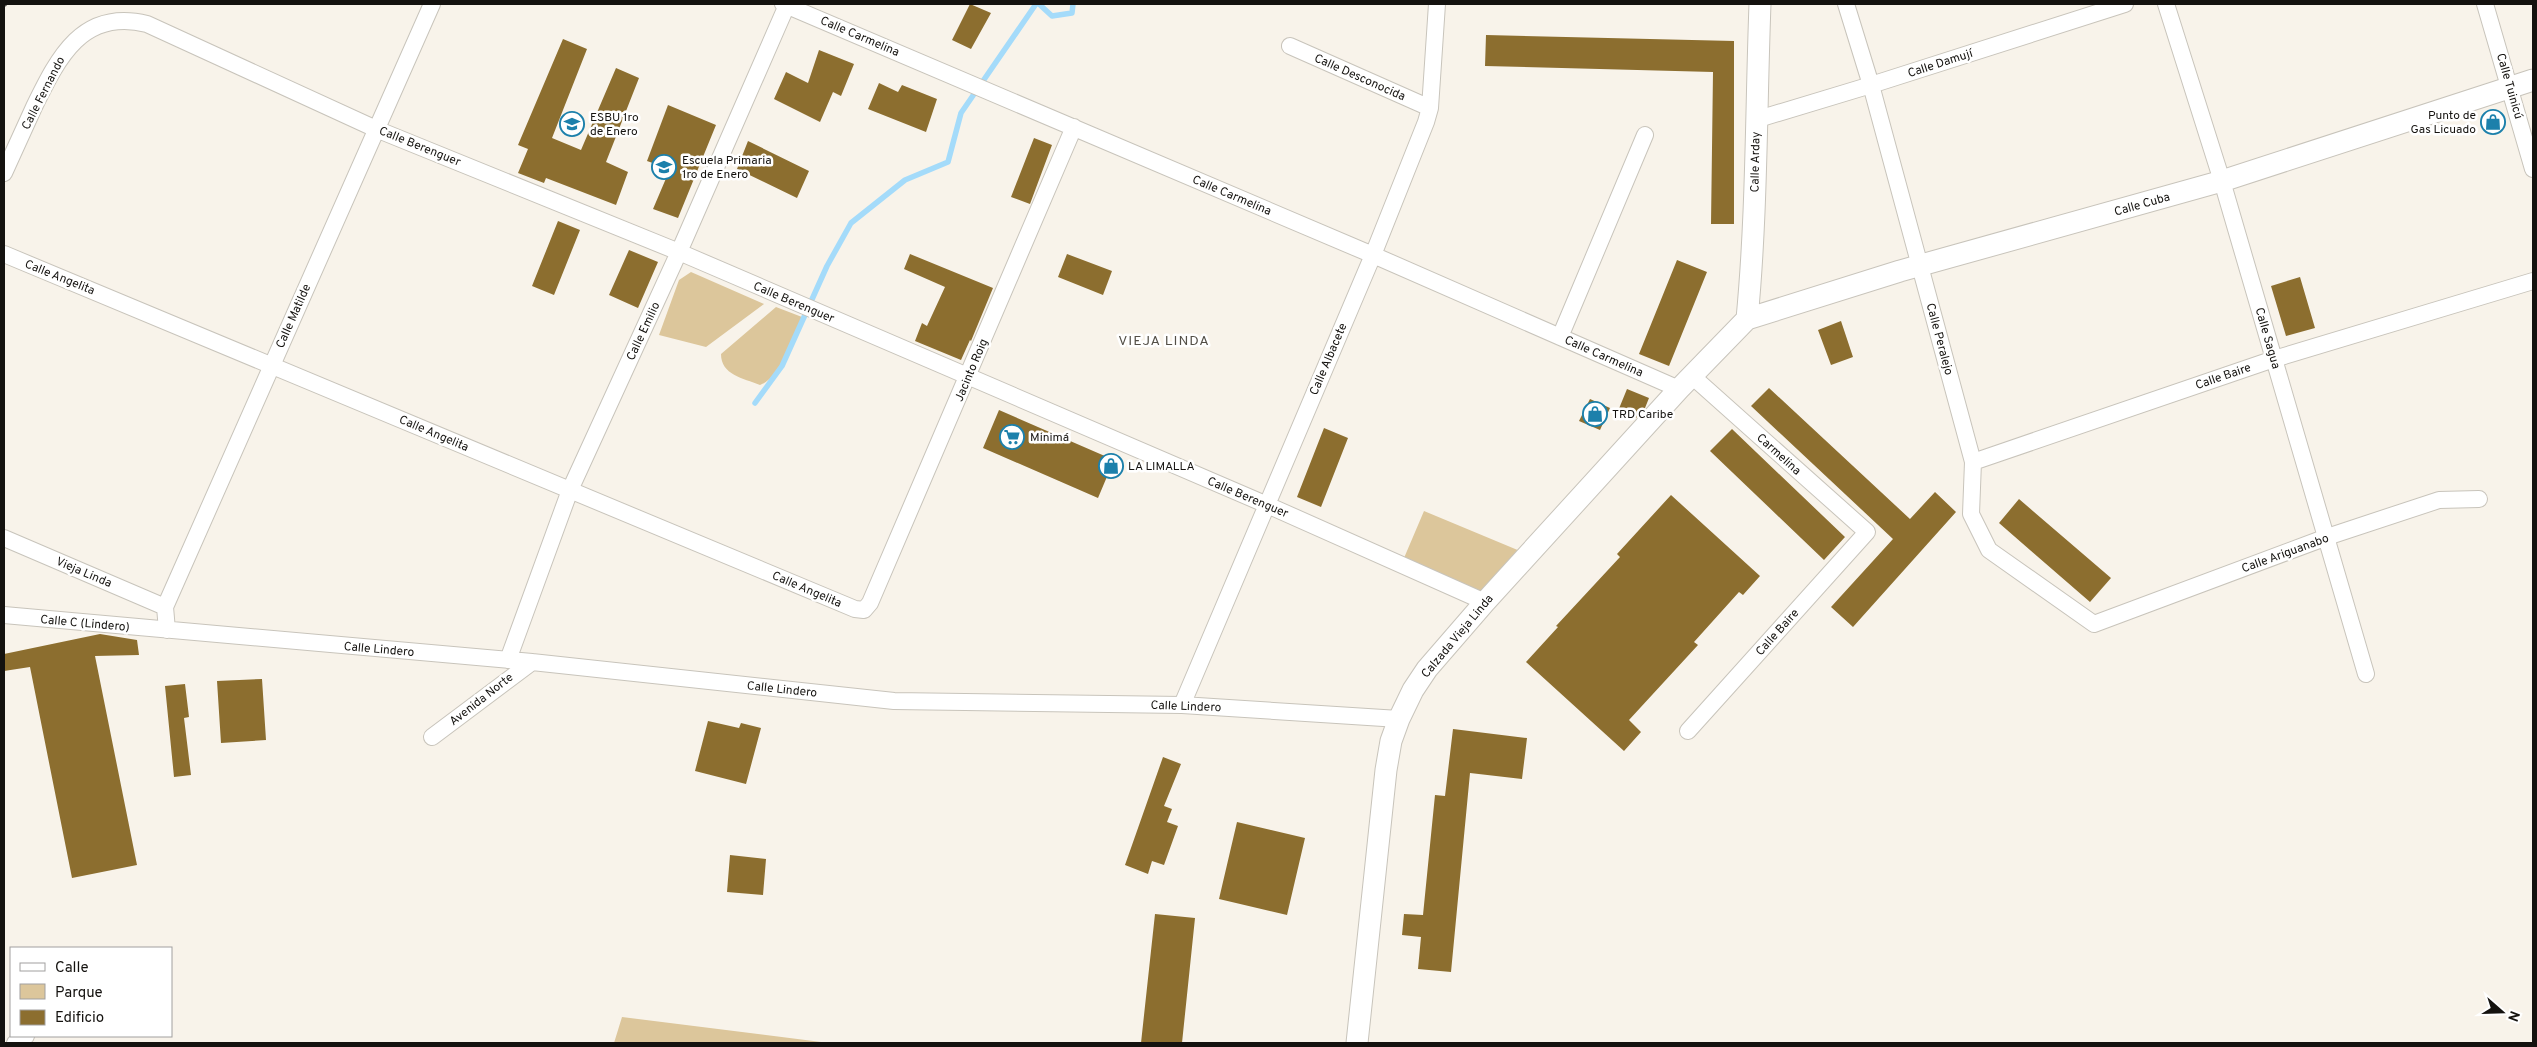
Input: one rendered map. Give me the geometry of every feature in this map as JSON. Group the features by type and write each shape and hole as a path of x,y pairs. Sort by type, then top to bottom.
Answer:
{"street":[{"name":"Calle Matilde","path":"166,630 165,607 432,4"},
{"name":"Calle Albacete","path":"1182,705 1265,504 1373,255 1430,108 1437,4"},
{"name":"Calle Arday","path":"1747,319 1753,250 1755,120 1760,4"},
{"name":"Calle Peralejo","path":"1846,4 1871,85 1973,462 1971,514 1990,550 2094,624"},
{"name":"Calle Damují","path":"1755,120 2124,4"},
{"name":"Calle Sagua","path":"2166,4 2222,182 2328,537 2366,674"},
{"name":"Calle Tuinicú","path":"2485,4 2511,86 2533,169"},
{"name":"Calle Carmelina","path":"785,5 1373,255 1560,337 1685,383"},
{"name":"Calle Emilio","path":"508,660 570,490 679,252 785,5"},
{"name":"Calle Berenguer","path":"98,25 117,20 147,24 376,129 679,252 1265,504 1485,602"},
{"name":"Calle Fernando","path":"4,173 52,70 62,54 84,34 98,25"},
{"name":"Calle Desconocida","path":"1290,46 1430,108"},
{"name":"Calle Cuba","path":"1747,319 1920,266 2222,182 2533,80"},
{"name":"Jacinto Roig","path":"864,610 870,603 1074,127"},
{"path":"1560,337 1646,136"},
{"name":"Calle Angelita","path":"4,254 855,609 864,610"},
{"name":"Calle Baire","path":"1973,462 2274,359 2533,281"},
{"name":"Calzada Vieja Linda","path":"1357,1043 1386,770 1391,741 1413,690 1427,669 1485,602 1685,383 1747,319"},
{"name":"Carmelina","path":"1685,383 1867,532"},
{"name":"Calle Ariguanabo","path":"2094,624 2328,537 2439,500 2479,499"},
{"name":"Calle Baire","path":"1688,731 1867,532"},
{"name":"Vieja Linda","path":"4,538 165,607"},
{"name":"Calle C (Lindero)","path":"4,615 166,630"},
{"name":"Calle Lindero","path":"166,630 532,662 894,701 1182,705 1399,719"},
{"name":"Avenida Norte","path":"432,737 532,662"}],"green space":[{"path":"691,272 764,304 706,347 659,335 679,280"},
{"path":"776,307 802,317 781,365 775,374 760,385 734,375 725,367 721,354"},
{"path":"1424,511 1520,551 1486,594 1404,558"},
{"path":"622,1017 829,1043 614,1043"}],"building":[{"path":"970,4 991,13 971,49 952,40"},
{"path":"1486,35 1734,41 1734,224 1711,224 1713,72 1485,66"},
{"name":"ESBU 1ro de Enero","path":"563,39 587,49 552,138 581,150 616,68 639,78 606,162 628,172 616,205 546,178 544,183 518,173 528,149 518,145"},
{"path":"819,50 854,64 841,96 833,92 820,122 774,99 786,72 808,83"},
{"path":"879,83 898,92 902,85 937,99 926,132 868,109"},
{"path":"668,105 716,125 678,218 653,209 670,169 647,161"},
{"path":"1034,138 1052,145 1030,204 1011,197"},
{"path":"748,141 809,171 797,198 737,169"},
{"path":"558,221 580,230 554,295 532,286"},
{"path":"629,250 658,262 638,308 609,295"},
{"path":"910,254 993,288 961,360 915,341 922,323 927,326 945,287 904,269"},
{"path":"1067,254 1112,271 1103,295 1058,277"},
{"path":"1677,260 1707,272 1669,366 1639,354"},
{"path":"2300,277 2315,328 2286,336 2271,286"},
{"path":"1841,321 1853,357 1831,365 1818,330"},
{"path":"1769,388 1910,519 1935,492 1956,512 1853,627 1831,607 1893,539 1751,406"},
{"path":"1627,389 1649,398 1645,408 1636,418 1618,411"},
{"path":"1590,399 1610,408 1600,430 1579,421"},
{"path":"999,410 1114,460 1098,498 983,448"},
{"path":"1324,428 1348,438 1321,507 1297,497"},
{"path":"1732,429 1845,537 1824,560 1710,451"},
{"path":"1671,495 1760,576 1743,595 1739,592 1694,642 1698,645 1629,720 1641,732 1624,751 1526,662 1558,627 1556,626 1620,557 1617,554"},
{"path":"2019,499 2111,578 2090,602 1999,523"},
{"path":"100,634 137,640 139,655 95,656 137,865 72,878 30,667 4,671 4,654"},
{"path":"262,679 266,740 221,743 217,681"},
{"path":"185,684 189,717 184,718 191,775 174,777 165,686"},
{"path":"708,721 739,728 741,723 761,728 746,784 695,771"},
{"path":"1453,729 1527,738 1522,779 1470,773 1451,972 1418,969 1421,937 1402,935 1404,914 1423,915 1435,795 1445,796"},
{"path":"1163,757 1181,764 1164,806 1172,809 1167,822 1178,826 1164,865 1152,861 1148,874 1125,865"},
{"path":"1237,822 1305,838 1287,915 1219,899"},
{"path":"730,855 766,859 763,895 727,892"},
{"path":"1155,914 1195,918 1182,1043 1141,1043"}],"waterway":[{"path":"755,403 782,366 827,266 851,223 905,180 948,162 961,113 1036,4"},
{"path":"1039,4 1052,16 1072,13 1073,4"}],"place":[{"name":"Punto de Gas Licuado","path":"2493,122"},
{"name":"ESBU 1ro de Enero","path":"572,124"},
{"name":"Escuela Primaria 1ro de Enero","path":"664,167"},
{"name":"TRD Caribe","path":"1595,414"},
{"name":"Minimá","path":"1012,437"},
{"name":"LA LIMALLA","path":"1111,466"}],"district":[{"name":"VIEJA LINDA","path":"1164,340"}]}
